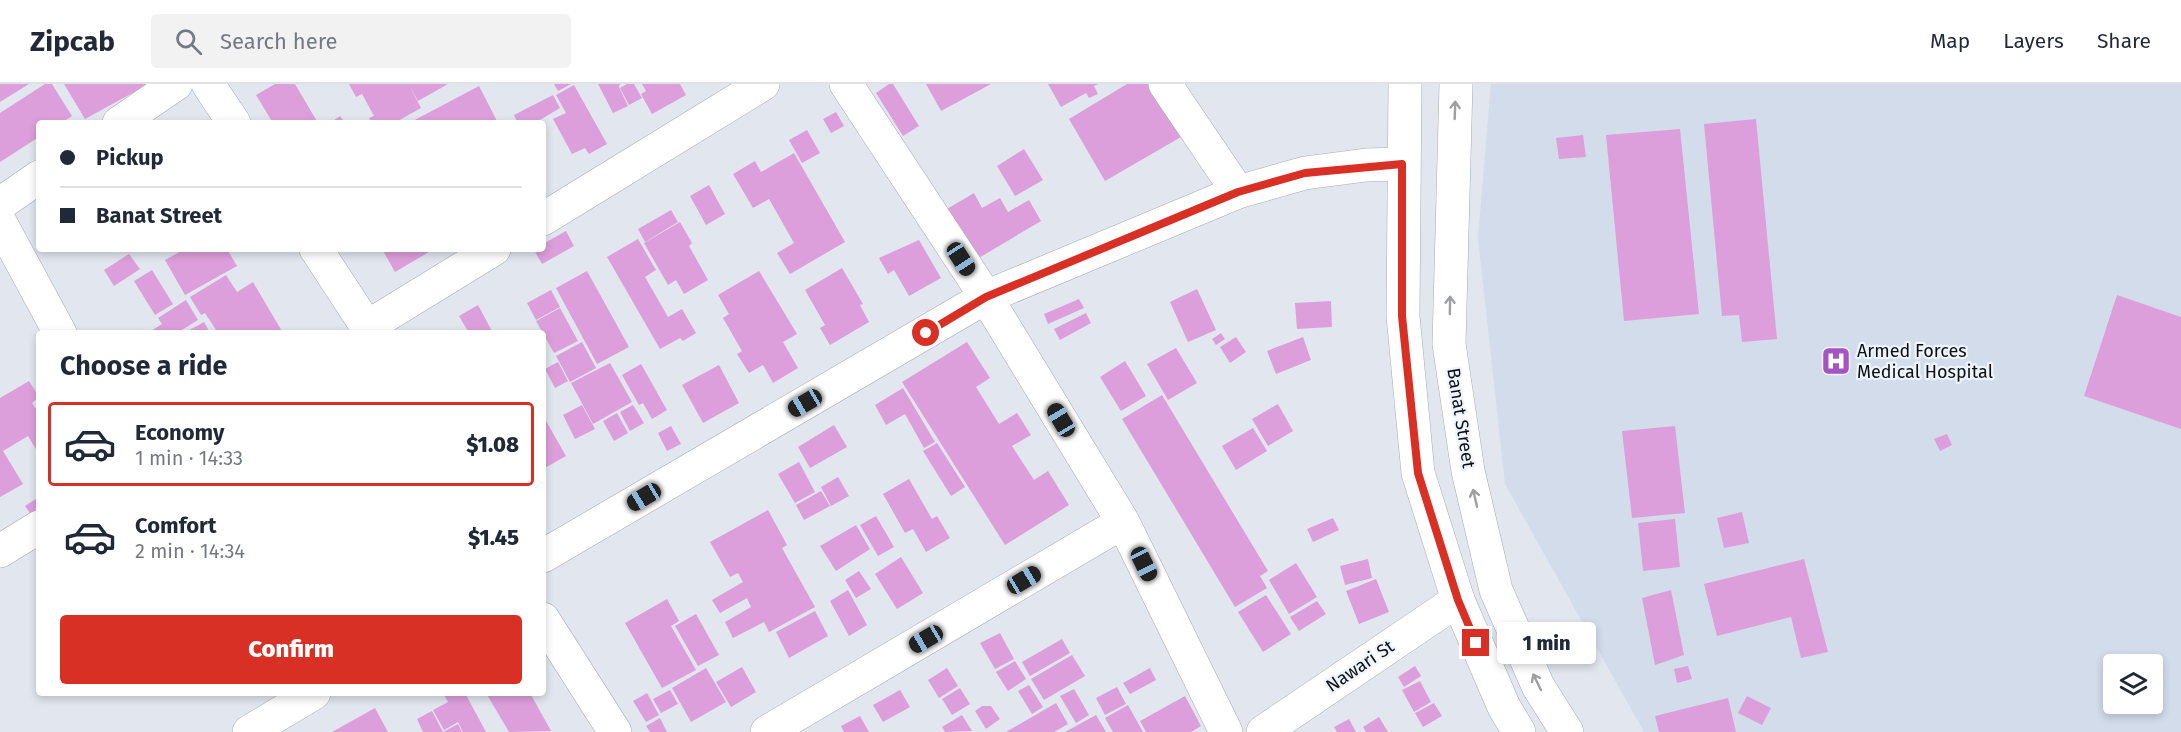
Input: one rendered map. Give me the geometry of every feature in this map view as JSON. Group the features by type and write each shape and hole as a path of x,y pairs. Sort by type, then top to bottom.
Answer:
{"street":[{"path":"123,120 176,84"},
{"path":"208,84 232,120"},
{"path":"546,217 763,84"},
{"path":"846,84 986,297 1123,522 1227,732"},
{"path":"1165,84 1238,192"},
{"path":"1405,84 1402,164 1402,316 1418,473 1458,600 1504,707 1519,732"},
{"name":"Banat Street","path":"1456,84 1449,344 1468,471 1496,590 1538,686 1567,732"},
{"path":"546,554 986,297 1238,192 1305,173 1402,164"},
{"path":"0,204 36,179"},
{"path":"0,222 58,330"},
{"path":"318,252 369,330 489,252"},
{"path":"767,732 1123,522"},
{"path":"0,550 36,529"},
{"name":"Nawari St","path":"1263,732 1458,600"},
{"path":"546,624 615,732"},
{"path":"249,732 309,696"}],"shaded area":[{"name":"Armed Forces Medical Hospital","path":"1491,84 2181,84 2181,732 1644,732 1505,484 1478,238"}],"building":[{"path":"0,84 29,84 0,102"},
{"path":"45,84 52,84 72,116 66,120 36,120 36,139 0,162 0,113"},
{"path":"64,84 149,84 85,119"},
{"path":"275,84 295,84 316,120 271,120 256,95"},
{"path":"349,84 448,84 418,101 410,87 421,108 399,120 370,120 369,118 374,116 362,94 356,97"},
{"path":"554,84 571,84 558,91"},
{"path":"598,84 620,84 619,87 628,106 613,113"},
{"path":"627,84 634,84 642,98 629,105 620,88"},
{"path":"642,84 680,84 686,95 652,114 641,94 646,91"},
{"path":"889,84 893,84 919,126 903,136 876,93"},
{"path":"926,84 991,84 941,111"},
{"path":"1048,84 1098,84 1094,86 1098,94 1089,98 1086,93 1061,107"},
{"path":"1127,84 1150,84 1181,137 1105,181 1069,119"},
{"path":"574,85 607,144 589,154 585,148 572,154 553,119 566,113 556,95"},
{"path":"479,86 496,120 415,120"},
{"path":"553,95 560,108 540,120 516,120 514,115"},
{"path":"836,112 844,126 831,133 823,119"},
{"path":"1756,119 1777,339 1742,342 1739,315 1722,316 1704,124"},
{"path":"1680,129 1699,314 1624,321 1606,135"},
{"path":"807,130 820,153 802,163 789,140"},
{"path":"1583,135 1586,157 1559,159 1556,138"},
{"path":"1024,149 1043,180 1015,196 997,166"},
{"path":"794,153 845,242 790,274 777,253 794,243 769,199 753,208 733,174 755,161 761,172"},
{"path":"709,185 725,214 706,225 690,196"},
{"path":"974,193 982,208 1000,198 1008,212 1029,200 1041,221 977,259 947,209"},
{"path":"671,210 678,222 645,242 638,229"},
{"path":"680,222 692,243 689,246 708,280 684,294 676,280 668,285 644,243"},
{"path":"566,231 574,246 542,264 535,252 546,252 546,242"},
{"path":"638,239 656,270 645,277 668,317 682,309 696,333 683,341 680,338 660,349 607,257"},
{"path":"919,240 941,278 909,296 894,270 888,274 879,258"},
{"path":"180,252 229,252 237,266 185,295 165,260"},
{"path":"384,252 429,252 395,272"},
{"path":"129,254 140,269 114,286 104,270"},
{"path":"842,268 863,304 860,305 869,322 830,345 820,328 825,325 805,290"},
{"path":"152,270 173,304 155,315 134,281"},
{"path":"587,271 629,347 597,364 556,288"},
{"path":"759,271 797,334 783,342 798,368 773,383 763,365 749,373 737,354 742,351 723,318 729,314 718,295"},
{"path":"226,275 237,292 253,282 281,330 216,330 205,313 201,315 190,297"},
{"path":"1197,289 1216,330 1188,342 1170,302"},
{"path":"551,290 560,307 536,320 527,303"},
{"path":"2117,295 2181,317 2181,429 2084,396"},
{"path":"1079,299 1084,308 1048,324 1044,314"},
{"path":"186,300 198,320 182,330 153,330 162,324 158,318"},
{"path":"1331,301 1332,327 1297,329 1295,303"},
{"path":"478,305 491,330 467,330 459,316"},
{"path":"560,308 578,341 554,353 546,339 546,330 541,330 536,321"},
{"path":"1086,313 1091,323 1060,340 1054,329"},
{"path":"204,322 208,330 189,330"},
{"path":"1221,333 1225,339 1216,345 1212,339"},
{"path":"1236,337 1246,352 1230,363 1220,347"},
{"path":"1303,337 1311,360 1276,374 1267,351"},
{"path":"582,342 596,368 570,382 556,356"},
{"path":"967,342 990,378 976,387 999,424 1017,413 1031,435 1012,446 1034,480 1048,471 1069,505 1005,545 902,382"},
{"path":"1176,348 1197,383 1168,400 1147,364"},
{"path":"1125,361 1146,396 1121,411 1100,377"},
{"path":"558,362 568,381 555,388 546,368"},
{"path":"610,363 632,402 593,424 571,383"},
{"path":"641,364 667,410 652,419 643,403 639,405 622,375"},
{"path":"719,365 739,403 703,423 682,385"},
{"path":"29,381 36,392 36,400 32,403 36,409 36,449 28,436 3,451 23,484 0,497 0,398"},
{"path":"903,388 935,442 924,448 905,414 886,425 875,405"},
{"path":"1162,395 1268,571 1260,576 1267,588 1235,607 1122,419"},
{"path":"1278,404 1293,431 1268,446 1252,419"},
{"path":"582,405 595,429 575,439 563,415"},
{"path":"633,405 644,423 630,431 620,412"},
{"path":"617,413 628,433 614,441 603,421"},
{"path":"546,421 566,456 546,467"},
{"path":"834,425 847,447 810,468 798,447"},
{"path":"671,426 681,444 667,451 658,433"},
{"path":"1675,426 1685,513 1632,518 1622,431"},
{"path":"1253,428 1267,451 1236,470 1222,446"},
{"path":"1947,434 1952,445 1940,451 1934,439"},
{"path":"937,443 965,487 951,496 923,451"},
{"path":"799,462 815,492 795,503 778,474"},
{"path":"838,477 849,496 831,506 821,487"},
{"path":"909,479 932,519 937,516 950,538 926,552 913,529 905,533 883,494"},
{"path":"821,491 830,506 804,520 796,505"},
{"path":"36,499 36,514 32,516 25,506"},
{"path":"768,510 787,545 782,548 815,607 769,632 764,622 733,638 725,622 751,607 747,598 720,613 712,600 743,582 738,573 730,577 710,542"},
{"path":"1742,512 1749,543 1724,548 1717,518"},
{"path":"876,516 894,547 878,556 860,525"},
{"path":"1333,518 1339,530 1313,542 1307,529"},
{"path":"1675,519 1680,567 1643,571 1638,523"},
{"path":"856,525 870,549 836,571 820,546"},
{"path":"901,557 923,593 897,609 875,574"},
{"path":"1368,559 1372,578 1345,585 1340,566"},
{"path":"1804,559 1828,652 1801,658 1791,617 1717,636 1704,584"},
{"path":"1296,563 1317,597 1289,614 1269,580"},
{"path":"859,571 871,589 856,598 845,580"},
{"path":"1376,579 1389,612 1359,624 1346,591"},
{"path":"848,590 867,625 849,636 830,601"},
{"path":"1671,590 1684,655 1655,665 1642,598"},
{"path":"1266,595 1291,634 1263,652 1238,612"},
{"path":"667,599 679,621 671,626 696,670 662,688 625,623"},
{"path":"1317,601 1326,614 1299,631 1290,617"},
{"path":"815,611 828,636 789,658 776,632"},
{"path":"696,614 719,655 698,666 675,626"},
{"path":"1000,633 1014,659 995,669 980,643"},
{"path":"1062,639 1070,653 1030,676 1022,662"},
{"path":"1072,655 1085,676 1044,700 1031,679"},
{"path":"1015,661 1026,679 1008,691 996,672"},
{"path":"1415,666 1421,676 1404,687 1398,677"},
{"path":"1688,666 1692,679 1677,683 1674,669"},
{"path":"742,667 756,692 731,707 716,682"},
{"path":"706,668 726,702 691,722 672,688"},
{"path":"947,668 958,686 939,698 928,680"},
{"path":"1150,668 1156,680 1130,694 1123,683"},
{"path":"1420,681 1431,702 1414,712 1402,690"},
{"path":"1029,685 1043,707 1032,714 1018,691"},
{"path":"1117,687 1126,704 1105,715 1096,698"},
{"path":"960,688 970,704 952,715 942,699"},
{"path":"1074,689 1089,715 1076,723 1060,696"},
{"path":"670,690 678,704 661,713 653,699"},
{"path":"900,690 910,707 883,722 873,705"},
{"path":"647,693 659,715 646,722 633,701"},
{"path":"445,696 467,696 486,732 463,732 458,722 444,730 433,710 448,702"},
{"path":"488,696 532,696 551,731 509,732"},
{"path":"1185,696 1201,726 1191,732 1146,732 1140,721"},
{"path":"1747,696 1771,708 1762,725 1738,713"},
{"path":"1728,698 1736,732 1659,732 1655,716"},
{"path":"1056,703 1068,724 1054,732 1006,732"},
{"path":"1434,703 1442,716 1423,727 1415,713"},
{"path":"1128,705 1143,732 1113,732 1105,718"},
{"path":"982,706 991,706 1000,719 986,729 975,711"},
{"path":"375,708 388,732 332,732"},
{"path":"432,711 443,732 423,732 417,719"},
{"path":"962,715 972,731 945,732 942,727"},
{"path":"1096,715 1106,732 1065,732"},
{"path":"860,716 869,732 844,732 841,726"},
{"path":"1379,717 1388,732 1366,732 1363,727"},
{"path":"660,718 667,732 650,732 646,726"},
{"path":"1349,719 1356,732 1337,732 1334,727"},
{"path":"458,724 462,732 443,732"}],"place":[{"name":"Armed Forces Medical Hospital","path":"1836,361"}],"route":[{"path":"926,333 986,297 1238,192 1305,173 1365,165 1402,164 1402,316 1418,473 1458,600 1476,643"}]}
